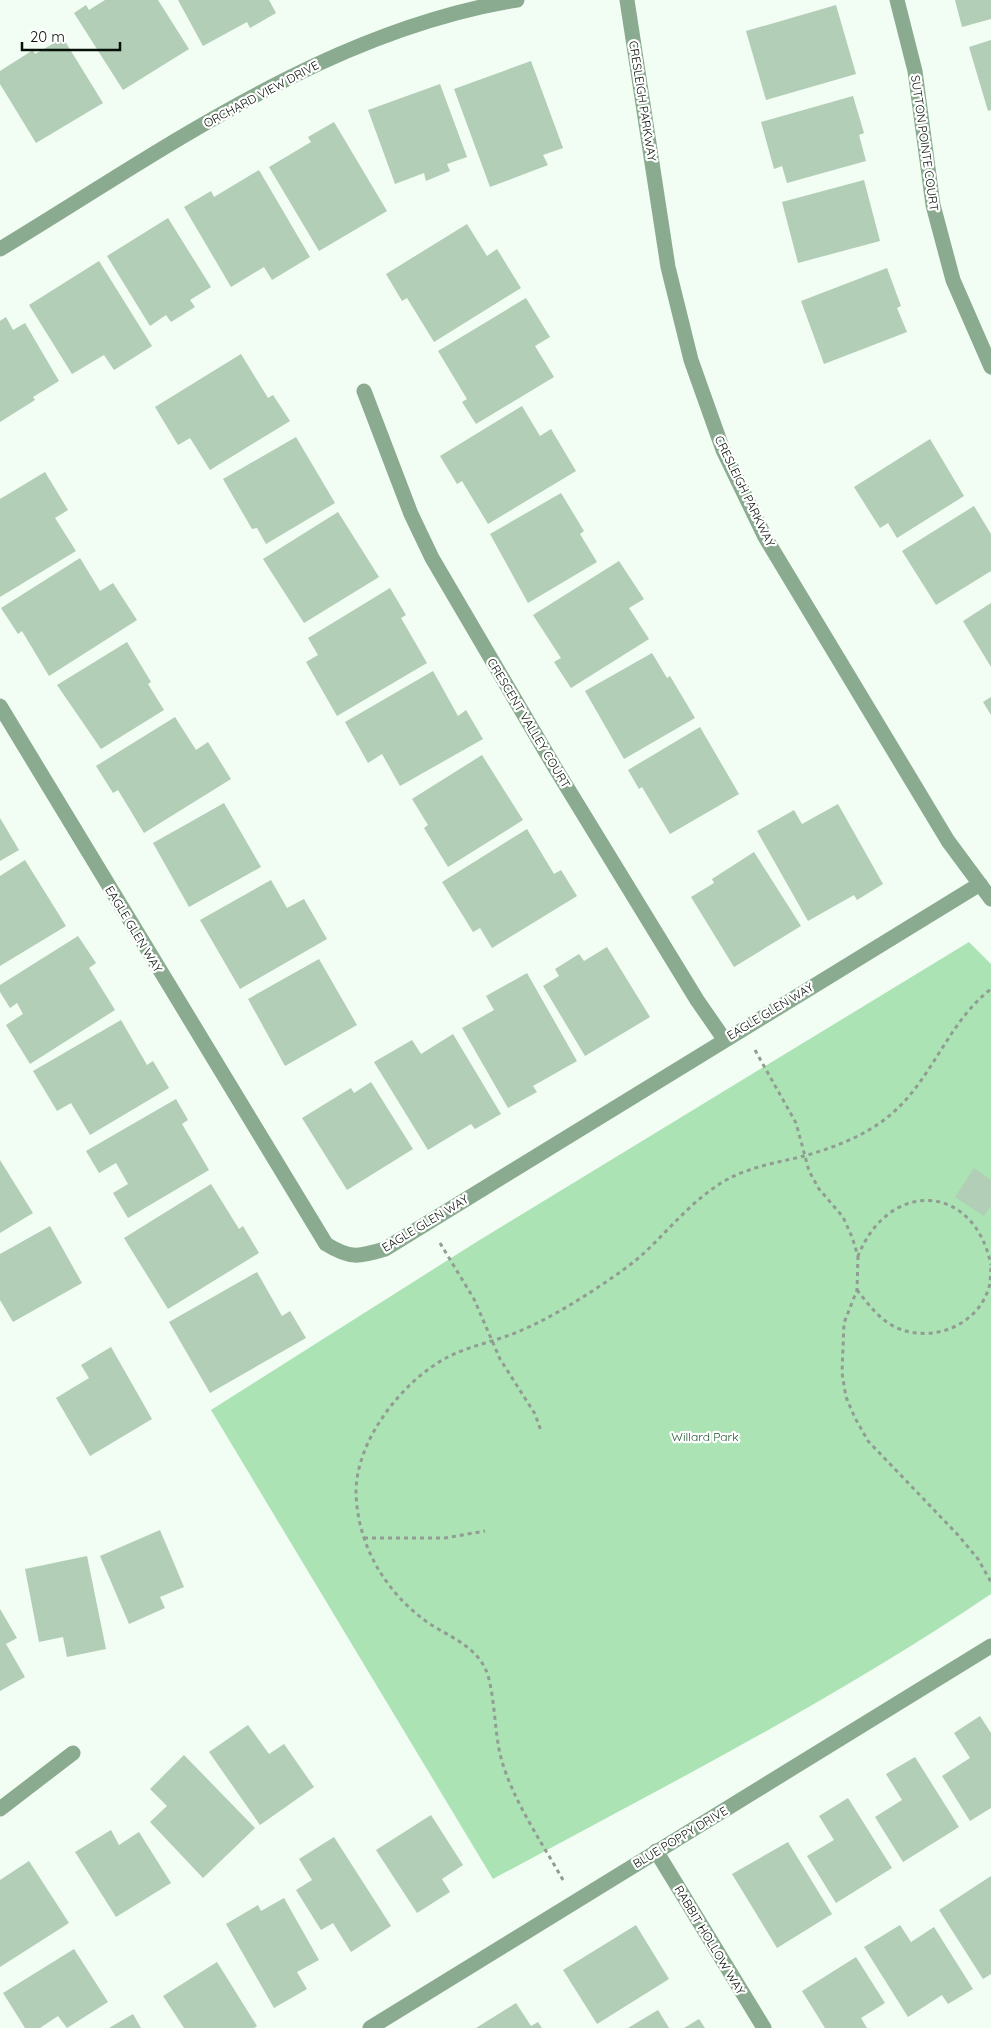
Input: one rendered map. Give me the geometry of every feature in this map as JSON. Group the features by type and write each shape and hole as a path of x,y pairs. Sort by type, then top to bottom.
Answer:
{"street":[{"name":"ORCHARD VIEW DRIVE","path":"0,249 246,100 324,60 380,38 437,19 517,0"},
{"name":"CRESLEIGH PARKWAY","path":"627,0 668,267 691,360 723,450 770,545 948,841 991,899"},
{"name":"SUTTON POINTE COURT","path":"897,0 915,71 933,205 953,280 991,367"},
{"name":"CRESCENT VALLEY COURT","path":"364,391 411,514 432,558 550,758 697,1000 724,1039"},
{"name":"EAGLE GLEN WAY","path":"0,706 326,1244 343,1255 363,1256 385,1249 724,1039 980,884"},
{"name":"BLUE POPPY DRIVE","path":"370,2028 991,1646"},
{"path":"0,1809 73,1753"},
{"name":"RABBIT HOLLOW WAY","path":"656,1851 764,2028"}],"path":[{"path":"575,1901 511,1786 502,1762 493,1721 490,1682 484,1668 468,1646 416,1614 400,1598 372,1560 364,1538 356,1490 360,1466 379,1424 392,1402 428,1368 451,1355 494,1342 550,1317 617,1274 643,1254 709,1191 728,1179 768,1163 804,1156 858,1136 889,1116 928,1069 967,1011 991,989"},
{"path":"751,1043 796,1123 804,1156 819,1189 842,1217 852,1237 858,1256 857,1290 844,1323 842,1374 846,1397 855,1418 868,1442 958,1535 978,1559 991,1582"},
{"path":"857,1290 878,1316 895,1327 912,1333 945,1331 961,1324 977,1308 989,1287 991,1266 987,1247 977,1227 960,1211 941,1203 920,1200 899,1206 878,1221 865,1238 858,1256"},
{"path":"427,1223 474,1299 507,1371 535,1414 540,1431"},
{"path":"364,1538 446,1538 485,1531"}],"green space":[{"name":"Willard Park","path":"969,942 991,964 991,1594 870,1671 808,1707 683,1777 493,1879 211,1410 478,1241"}],"building":[{"path":"105,0 158,0 189,49 123,90 74,13 86,5 89,10"},
{"path":"178,0 269,0 276,13 250,28 247,22 203,46"},
{"path":"955,0 991,0 991,19 962,27"},
{"path":"836,5 856,74 766,100 746,31"},
{"path":"63,38 103,103 36,143 0,84 0,71 33,50 35,54"},
{"path":"991,40 991,110 988,111 969,47"},
{"path":"531,61 563,148 543,155 548,165 490,187 454,89"},
{"path":"440,84 467,157 447,164 450,171 426,181 424,173 395,184 368,110"},
{"path":"853,96 864,133 859,135 866,161 787,183 782,166 774,169 761,122"},
{"path":"334,122 387,211 319,251 269,167 311,142 308,137"},
{"path":"259,170 310,257 272,280 264,267 231,287 184,207 211,191 214,197"},
{"path":"864,180 880,241 798,263 782,202"},
{"path":"168,218 211,287 190,300 195,307 171,322 166,315 150,326 107,256"},
{"path":"467,224 487,256 497,249 521,288 434,342 407,298 402,301 386,274"},
{"path":"99,261 152,346 114,370 104,355 72,374 29,305"},
{"path":"887,268 901,306 897,308 907,332 824,364 801,301"},
{"path":"526,298 550,337 535,346 554,377 476,424 462,402 467,399 438,351"},
{"path":"6,317 13,330 25,323 59,381 33,397 35,400 0,422 0,321"},
{"path":"241,354 268,398 273,395 290,421 210,470 190,438 178,445 155,407"},
{"path":"522,406 540,436 551,429 576,471 488,524 462,481 457,484 440,456"},
{"path":"296,437 335,503 266,544 257,528 252,529 223,479"},
{"path":"930,439 964,496 897,538 888,523 880,528 854,487"},
{"path":"45,472 68,510 55,518 76,551 0,597 0,499"},
{"path":"561,493 584,531 580,534 597,562 528,603 490,534"},
{"path":"974,506 991,534 991,571 936,605 902,551"},
{"path":"338,512 379,577 304,623 263,559"},
{"path":"80,558 100,591 113,583 137,620 49,676 22,631 18,634 1,608"},
{"path":"619,561 644,599 629,608 649,639 571,688 554,662 561,658 533,615"},
{"path":"390,588 406,615 401,618 427,663 337,716 306,662 318,655 308,638"},
{"path":"991,603 991,667 963,621"},
{"path":"127,642 151,682 148,684 164,710 101,749 57,685"},
{"path":"652,653 667,678 670,676 695,718 624,759 585,691"},
{"path":"433,671 458,716 466,710 483,739 400,786 382,754 368,763 345,722"},
{"path":"991,697 991,715 983,702"},
{"path":"175,717 196,750 208,742 231,779 144,833 118,790 113,793 96,766"},
{"path":"700,727 739,794 670,834 642,787 639,789 628,770"},
{"path":"482,755 523,820 448,867 424,828 428,825 412,799"},
{"path":"224,803 261,867 189,907 153,843"},
{"path":"838,804 883,884 857,900 854,895 808,921 757,831 794,810 802,824"},
{"path":"0,818 19,850 0,861"},
{"path":"527,829 554,874 561,870 577,896 492,948 480,928 473,932 442,882"},
{"path":"754,852 801,926 734,967 691,897 714,883 712,879"},
{"path":"25,860 66,926 0,966 0,876"},
{"path":"271,880 287,908 304,899 327,939 240,989 200,920"},
{"path":"78,936 96,963 89,968 115,1010 30,1064 6,1025 23,1014 17,1003 10,1008 0,992 0,985"},
{"path":"607,947 650,1017 585,1056 543,986 559,976 555,969 579,954 584,961"},
{"path":"319,959 357,1025 285,1066 248,999"},
{"path":"527,973 577,1061 533,1086 537,1092 508,1108 462,1028 494,1010 486,996"},
{"path":"121,1020 147,1065 153,1061 169,1088 90,1135 71,1103 57,1111 33,1071"},
{"path":"453,1034 501,1114 475,1129 471,1124 428,1150 374,1062 412,1040 421,1054"},
{"path":"371,1082 413,1149 347,1190 302,1118 351,1088 354,1093"},
{"path":"176,1099 188,1120 182,1124 209,1170 128,1218 113,1193 128,1184 116,1163 99,1173 86,1151"},
{"path":"0,1160 33,1213 0,1233"},
{"path":"974,1168 991,1180 991,1206 984,1216 955,1197"},
{"path":"211,1184 239,1229 243,1226 259,1253 168,1309 124,1238"},
{"path":"50,1226 82,1283 13,1322 0,1300 0,1254"},
{"path":"257,1272 282,1316 290,1311 306,1338 210,1393 169,1322"},
{"path":"111,1347 152,1419 90,1456 56,1398 89,1378 81,1365"},
{"path":"160,1530 184,1587 160,1597 165,1608 129,1624 100,1556"},
{"path":"87,1556 106,1649 67,1657 63,1637 39,1642 25,1569"},
{"path":"0,1609 17,1638 6,1644 25,1677 0,1691"},
{"path":"980,1716 991,1733 991,1808 970,1821 942,1776 970,1758 954,1733"},
{"path":"248,1725 269,1754 284,1744 314,1787 260,1825 209,1752"},
{"path":"184,1755 255,1828 203,1878 150,1822 167,1806 150,1789"},
{"path":"915,1757 959,1827 903,1862 875,1817 902,1800 886,1774"},
{"path":"848,1798 892,1868 836,1903 807,1856 834,1840 819,1816"},
{"path":"431,1815 463,1865 442,1879 450,1892 417,1913 376,1850"},
{"path":"111,1830 119,1845 139,1832 171,1883 116,1917 75,1852"},
{"path":"334,1837 391,1926 351,1952 333,1923 321,1930 296,1890 312,1880 299,1859"},
{"path":"788,1842 832,1914 777,1948 732,1874"},
{"path":"29,1861 69,1923 0,1967 0,1880"},
{"path":"991,1876 991,1974 983,1979 939,1910"},
{"path":"284,1898 319,1960 297,1972 307,1989 274,2008 226,1924 258,1905 261,1911"},
{"path":"636,1925 669,1979 597,2024 563,1970"},
{"path":"900,1925 911,1942 934,1927 973,1989 948,2004 942,1995 908,2017 864,1947"},
{"path":"74,1949 108,2002 67,2028 58,2016 40,2028 25,2028 3,1993"},
{"path":"856,1957 885,2003 861,2018 867,2028 825,2028 802,1991"},
{"path":"217,1962 257,2026 254,2028 184,2028 163,1996"},
{"path":"516,2003 531,2026 538,2022 542,2028 476,2028"},
{"path":"658,2010 669,2028 628,2028"},
{"path":"133,2014 141,2028 109,2028"},
{"path":"699,2019 705,2028 684,2028"}]}
